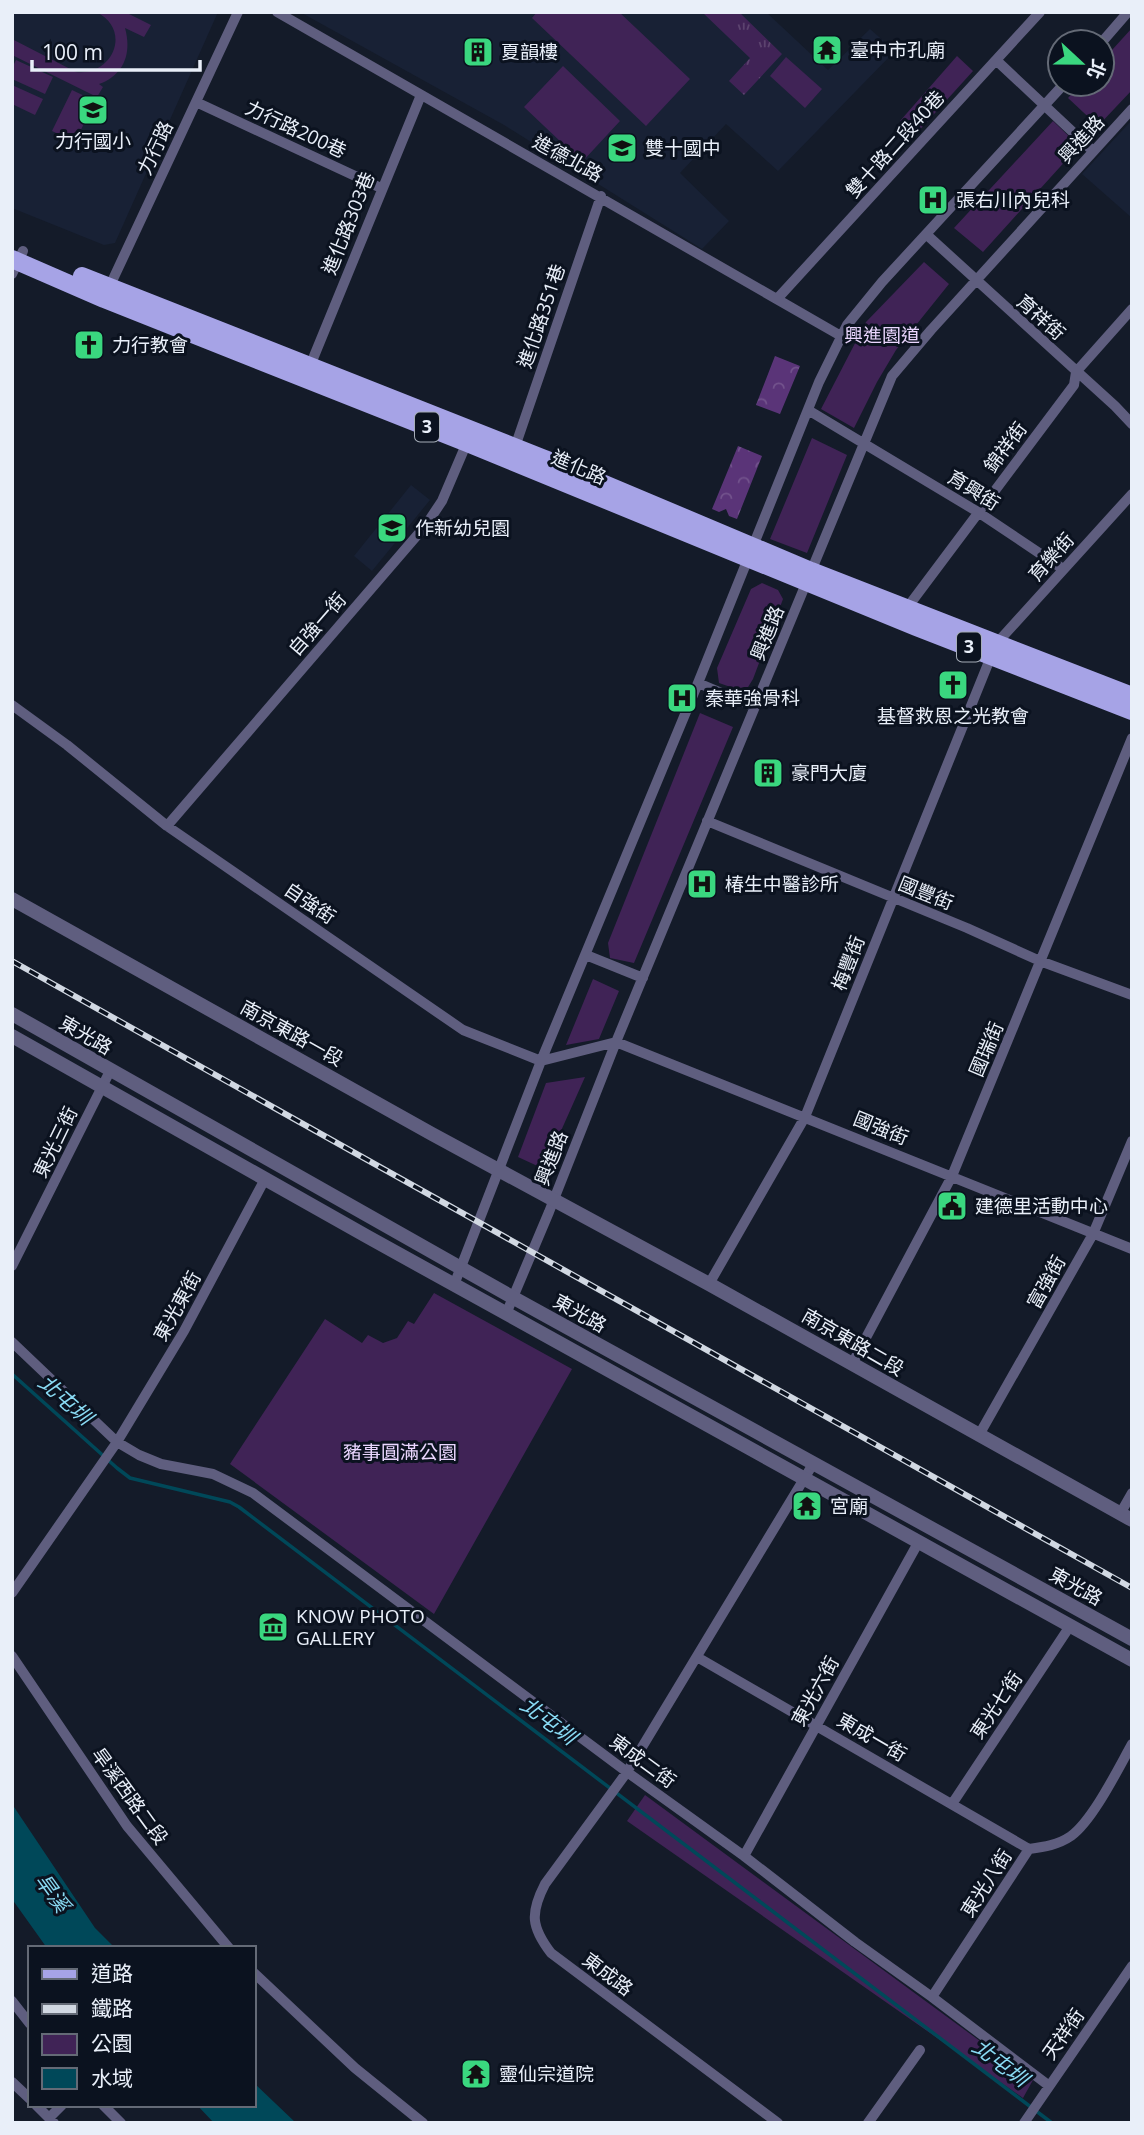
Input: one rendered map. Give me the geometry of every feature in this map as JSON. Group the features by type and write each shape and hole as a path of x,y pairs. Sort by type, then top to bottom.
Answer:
{"main road":[{"name":"進化路","path":"15,259 310,366 469,437 515,447 750,553"},
{"name":"進化路","path":"107,293 994,650 1132,696"},
{"name":"進化路","path":"809,577 907,608 1132,711"}],"street":[{"name":"力行路","path":"107,293 238,12"},
{"name":"進德北路","path":"277,12 841,335"},
{"name":"雙十路二段40巷","path":"777,299 1040,12"},
{"path":"1114,28 1128,12"},
{"path":"996,60 1093,151"},
{"name":"進化路303巷","path":"310,366 421,94"},
{"path":"454,1284 541,1061 841,335 883,282 1051,98"},
{"name":"力行路200巷","path":"196,102 381,188"},
{"name":"興進路","path":"506,1314 892,376 1132,109"},
{"name":"進化路351巷","path":"515,447 601,196"},
{"name":"育祥街","path":"927,235 1132,424"},
{"name":"錦祥街","path":"907,608 1074,385 1076,372 1132,309"},
{"name":"育興街","path":"808,410 978,512 1063,569"},
{"name":"自強一街","path":"167,826 426,525 442,501 469,437"},
{"name":"育樂街","path":"994,650 1132,494"},
{"name":"梅豐街","path":"709,1284 806,1117 994,650"},
{"path":"698,683 755,707"},
{"name":"自強街","path":"12,705 67,745 167,826 463,1030 541,1061"},
{"name":"國瑞街","path":"852,1364 952,1176 1132,738"},
{"name":"國豐街","path":"707,821 1040,961 1132,995"},
{"name":"南京東路一段","path":"12,899 554,1199"},
{"path":"586,955 643,978"},
{"name":"東光路","path":"12,1014 512,1297 1132,1639"},
{"name":"東光路","path":"12,1037 804,1480 1132,1660"},
{"path":"541,1061 616,1042"},
{"name":"國強街","path":"616,1042 1132,1249"},
{"name":"東光三街","path":"12,1266 110,1071"},
{"name":"富強街","path":"979,1434 1093,1234 1132,1140"},
{"name":"東光東街","path":"12,1593 116,1445 184,1331 265,1179"},
{"name":"南京東路二段","path":"554,1199 1126,1517"},
{"name":"東成二街","path":"12,1342 116,1445 161,1464 213,1474 253,1493 744,1856 1048,2085"},
{"path":"627,1772 813,1464"},
{"path":"1126,1517 1132,1493"},
{"name":"東光六街","path":"744,1856 918,1543"},
{"name":"東光七街","path":"952,1804 1070,1626"},
{"name":"旱溪西路二段","path":"12,1656 127,1826 227,1946"},
{"name":"東成一街","path":"697,1657 1029,1849"},
{"name":"東光八街","path":"932,1997 1029,1849 1048,1847 1068,1838 1081,1828 1132,1744"},
{"name":"東成路","path":"627,1772 545,1884 536,1902 534,1921 539,1937 551,1953 778,2123"},
{"name":"天祥街","path":"1024,2123 1132,1966"},
{"path":"256,1975 355,2068 423,2123"},
{"path":"12,2001 28,2021"},
{"path":"868,2123 920,2050"},
{"path":"12,2082 28,2097"},
{"path":"38,2107 52,2120"},
{"path":"105,2107 121,2123"}],"shaded area":[{"name":"力行國小","path":"12,12 218,12 115,243 104,245 12,208"},
{"name":"雙十國中","path":"300,12 766,12 828,70 870,29 895,51 778,171 726,124 680,173 729,221 702,249 504,125"},
{"path":"1132,120 1132,218 1082,174"},
{"name":"作新幼兒園","path":"411,485 430,500 372,571 354,556"}],"green space":[{"path":"96,12 125,12 151,25 144,37 125,28 127,46 124,62 115,75 99,84 103,87 97,97 12,55 12,39 76,72 100,67 109,59 116,40 107,20"},
{"path":"537,12 619,12 690,79 646,126 532,18"},
{"path":"702,12 739,12 782,54 744,95 729,81 750,58"},
{"path":"1132,28 1132,90 1098,126 1068,98 1116,98 1116,46"},
{"path":"957,56 973,71 915,135 900,121"},
{"path":"786,57 822,89 805,108 770,76"},
{"path":"16,60 53,77 45,94 12,79 12,68"},
{"path":"563,66 620,121 582,162 524,107"},
{"path":"12,85 43,99 35,115 12,104"},
{"path":"72,90 95,101 75,142 52,131"},
{"path":"1053,121 1079,146 983,252 954,228"},
{"name":"興進園道","path":"924,262 949,284 896,350 854,428 821,409 866,322"},
{"path":"775,356 800,366 780,414 756,405"},
{"path":"812,438 847,455 807,553 770,539"},
{"path":"738,446 762,456 737,519 729,516 726,509 719,512 712,509"},
{"path":"762,583 778,590 783,599 753,679 745,692 719,683 717,668 751,589"},
{"path":"700,713 733,727 634,963 610,958 608,943"},
{"path":"593,979 619,991 599,1039 566,1045"},
{"path":"585,1077 544,1169 518,1157 546,1083"},
{"name":"豬事圓滿公園","path":"434,1293 572,1369 434,1614 230,1464 325,1319 362,1343 368,1335 383,1343 397,1338 408,1321 414,1324"},
{"path":"645,1795 1033,2080 1023,2098 627,1821"}],"water":[{"name":"旱溪","path":"12,1804 95,1928 113,1946 46,1946 12,1899"},
{"path":"256,2085 296,2123 214,2123 199,2107 256,2107"}],"waterway":[{"name":"北屯圳","path":"12,1374 130,1478 230,1502 239,1507 1052,2123"}],"railway":[{"path":"12,961 1132,1588"}],"place":[{"name":"臺中市孔廟","path":"827,50"},
{"name":"夏韻樓","path":"478,52"},
{"name":"力行國小","path":"93,110"},
{"name":"雙十國中","path":"622,148"},
{"name":"張右川內兒科","path":"933,200"},
{"name":"力行教會","path":"89,345"},
{"name":"作新幼兒園","path":"392,528"},
{"name":"基督救恩之光教會","path":"953,685"},
{"name":"秦華強骨科","path":"682,698"},
{"name":"豪門大廈","path":"768,773"},
{"name":"椿生中醫診所","path":"702,884"},
{"name":"建德里活動中心","path":"952,1206"},
{"name":"宮廟","path":"807,1506"},
{"name":"KNOW PHOTO GALLERY","path":"273,1627"},
{"name":"靈仙宗道院","path":"476,2074"}]}
